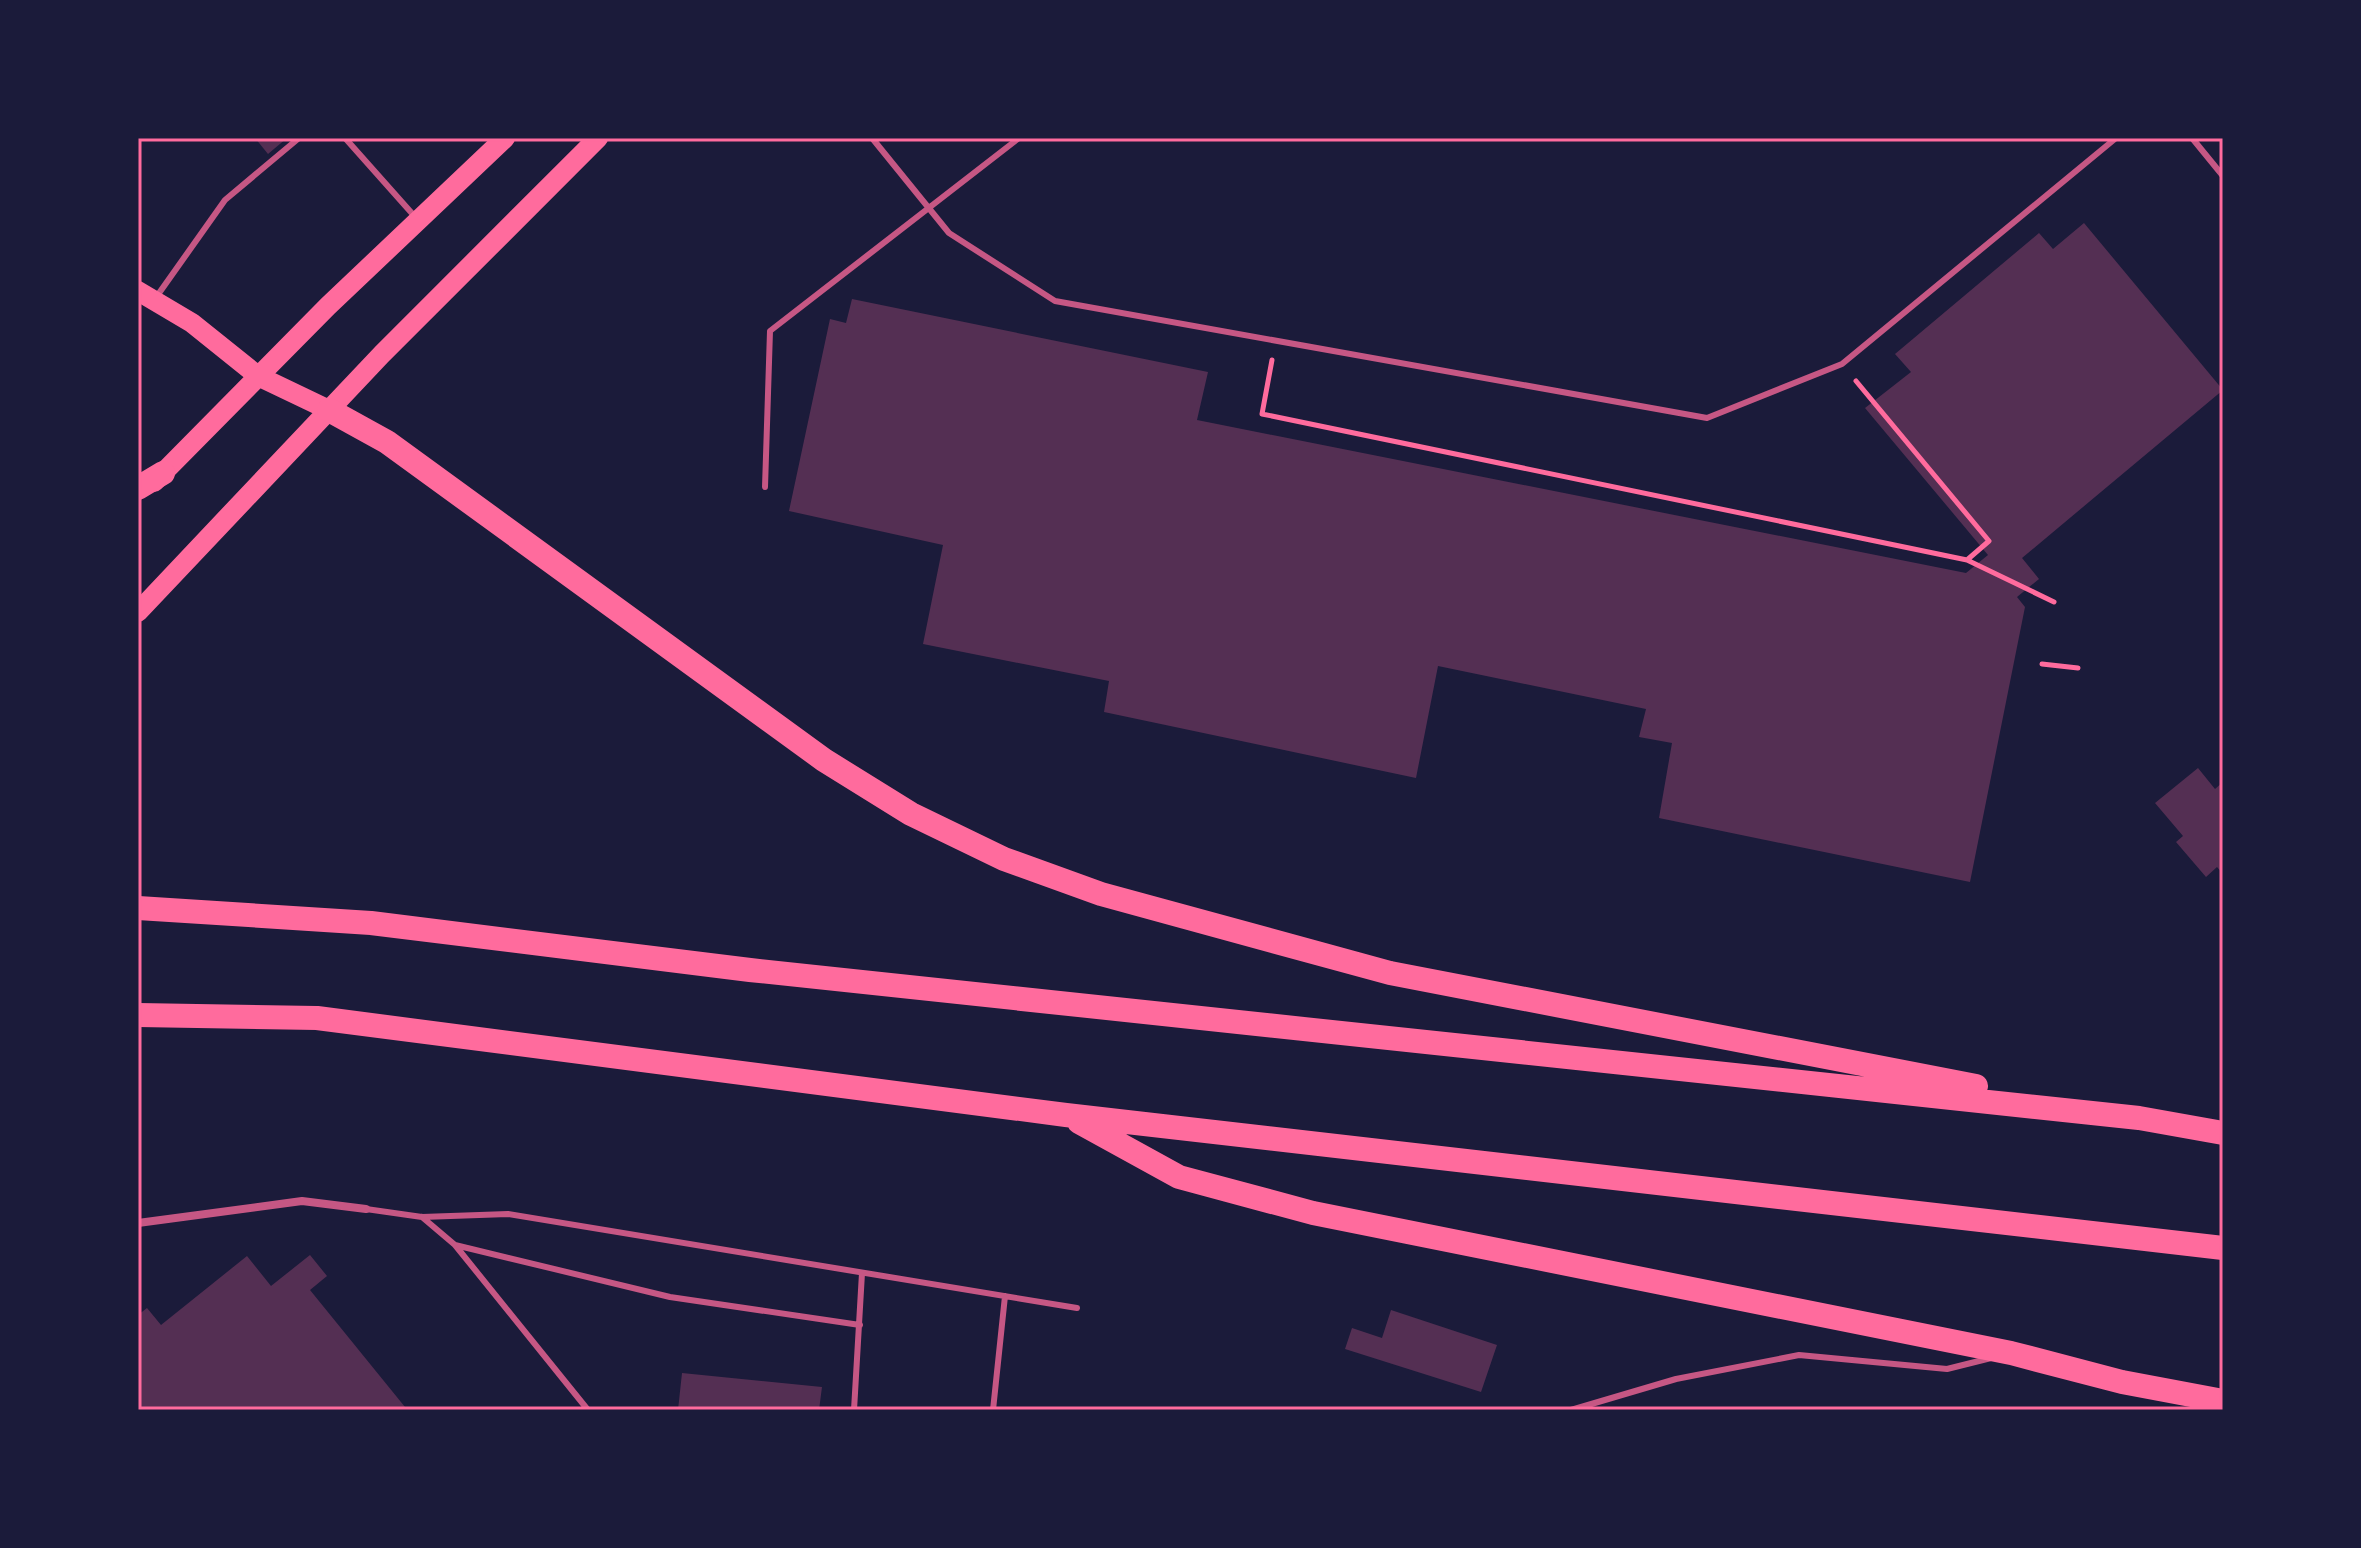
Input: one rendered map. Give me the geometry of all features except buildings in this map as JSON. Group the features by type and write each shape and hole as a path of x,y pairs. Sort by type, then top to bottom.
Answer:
{"highway":[{"path":"329,410 387,442 824,760 911,814 1004,859 1101,894 1390,973 2223,1133"},
{"path":"138,488 163,473"},
{"path":"138,908 371,923 750,970 2139,1118"},
{"path":"138,1015 317,1018 1066,1115 2223,1248"},
{"path":"1066,1115 1179,1177 1313,1213 2011,1353 2122,1382 2223,1401"}],"main road":[{"path":"138,499 258,376 505,138"},
{"path":"138,612 329,410 598,138"},
{"path":"146,295 192,323 258,376 329,410"}],"street":[{"path":"138,1223 302,1201 366,1209"}],"lane":[{"path":"146,295 225,200 299,138"},
{"path":"345,138 418,220"},
{"path":"872,138 949,233 1055,301 1707,418 1842,364 2116,138"},
{"path":"765,487 770,331 1019,138"},
{"path":"2192,138 2223,176"},
{"path":"366,1209 422,1217 508,1214 1077,1308"},
{"path":"422,1217 455,1245 588,1410"},
{"path":"455,1245 670,1297 860,1325"},
{"path":"854,1410 862,1273"},
{"path":"993,1410 1005,1296"},
{"path":"1571,1410 1676,1379 1799,1355 1947,1369 2011,1353"}],"path":[{"path":"1275,340 1262,414 1967,560 2054,602"},
{"path":"1842,364 1989,541 1967,560"},
{"path":"2042,664 2078,668"}]}
